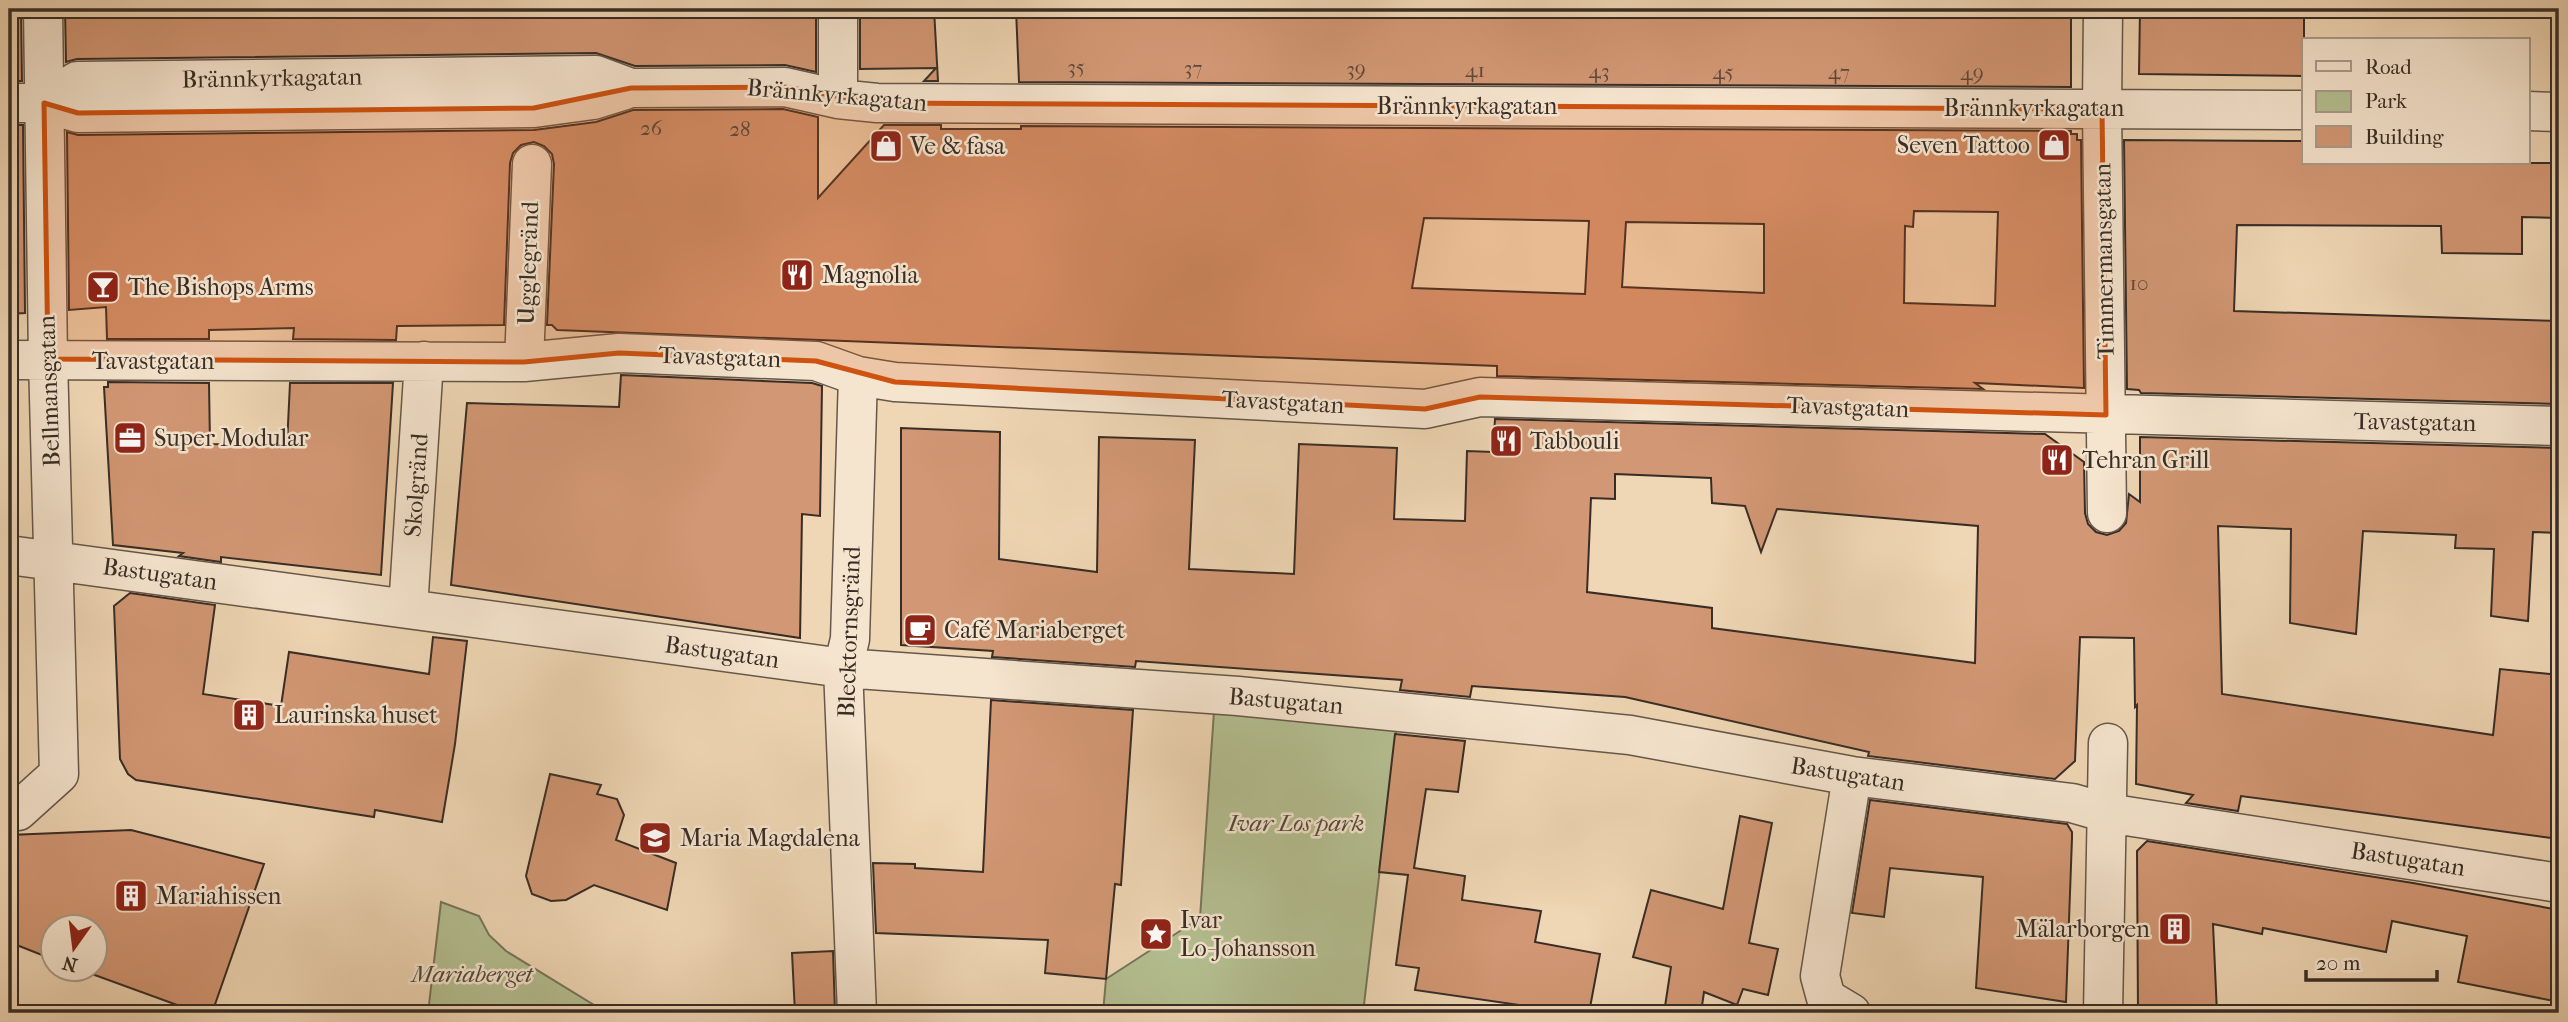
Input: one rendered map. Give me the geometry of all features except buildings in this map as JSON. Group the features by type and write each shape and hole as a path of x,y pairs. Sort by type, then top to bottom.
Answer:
{"street":[{"name":"Bellmansgatan","path":"9,810 18,811 59,774 48,359 26,103 43,9"},
{"path":"838,9 838,99"},
{"name":"Timmermansgatan","path":"2103,9 2108,513"},
{"name":"Brännkyrkagatan","path":"26,103 77,81 596,75 631,88 785,87 838,99 877,103 2302,110"},
{"path":"2530,111 2559,111"},
{"name":"Ugglegränd","path":"524,362 532,164"},
{"name":"Tavastgatan","path":"9,360 524,362 618,353 816,361 858,376 895,382 1425,409 1479,397 2559,426"},
{"name":"Skolgränd","path":"408,609 424,361"},
{"name":"Blecktornsgränd","path":"857,1013 843,668 849,639 858,376"},
{"name":"Bastugatan","path":"9,555 843,668 1238,696 1630,736 1852,776 2072,803 2106,813 2559,883"},
{"path":"2103,1013 2108,743"},
{"path":"1852,776 1820,976 1826,998 1852,1013"}],"highlighted area":[{"path":"785,87 877,103 2102,109 2106,415 1480,397 1425,409 895,382 816,361 619,353 524,362 48,359 44,103 78,113 534,108 631,88"}],"green space":[{"name":"Ivar Los park","path":"1214,711 1397,723 1363,1013 1103,1013 1106,979 1200,918"},
{"name":"Mariaberget","path":"441,902 479,916 489,935 506,951 607,1013 428,1013"}],"place":[{"name":"Seven Tattoo","path":"2054,145"},
{"name":"Ve & fasa","path":"886,146"},
{"name":"Magnolia","path":"797,275"},
{"name":"The Bishops Arms","path":"103,287"},
{"name":"Super Modular","path":"130,438"},
{"name":"Tabbouli","path":"1506,441"},
{"name":"Tehran Grill","path":"2057,460"},
{"name":"Café Mariaberget","path":"920,630"},
{"name":"Laurinska huset","path":"249,715"},
{"name":"Maria Magdalena","path":"655,838"},
{"name":"Mariahissen","path":"131,896"},
{"name":"Mälarborgen","path":"2175,929"},
{"name":"Ivar Lo-Johansson","path":"1156,934"}]}
